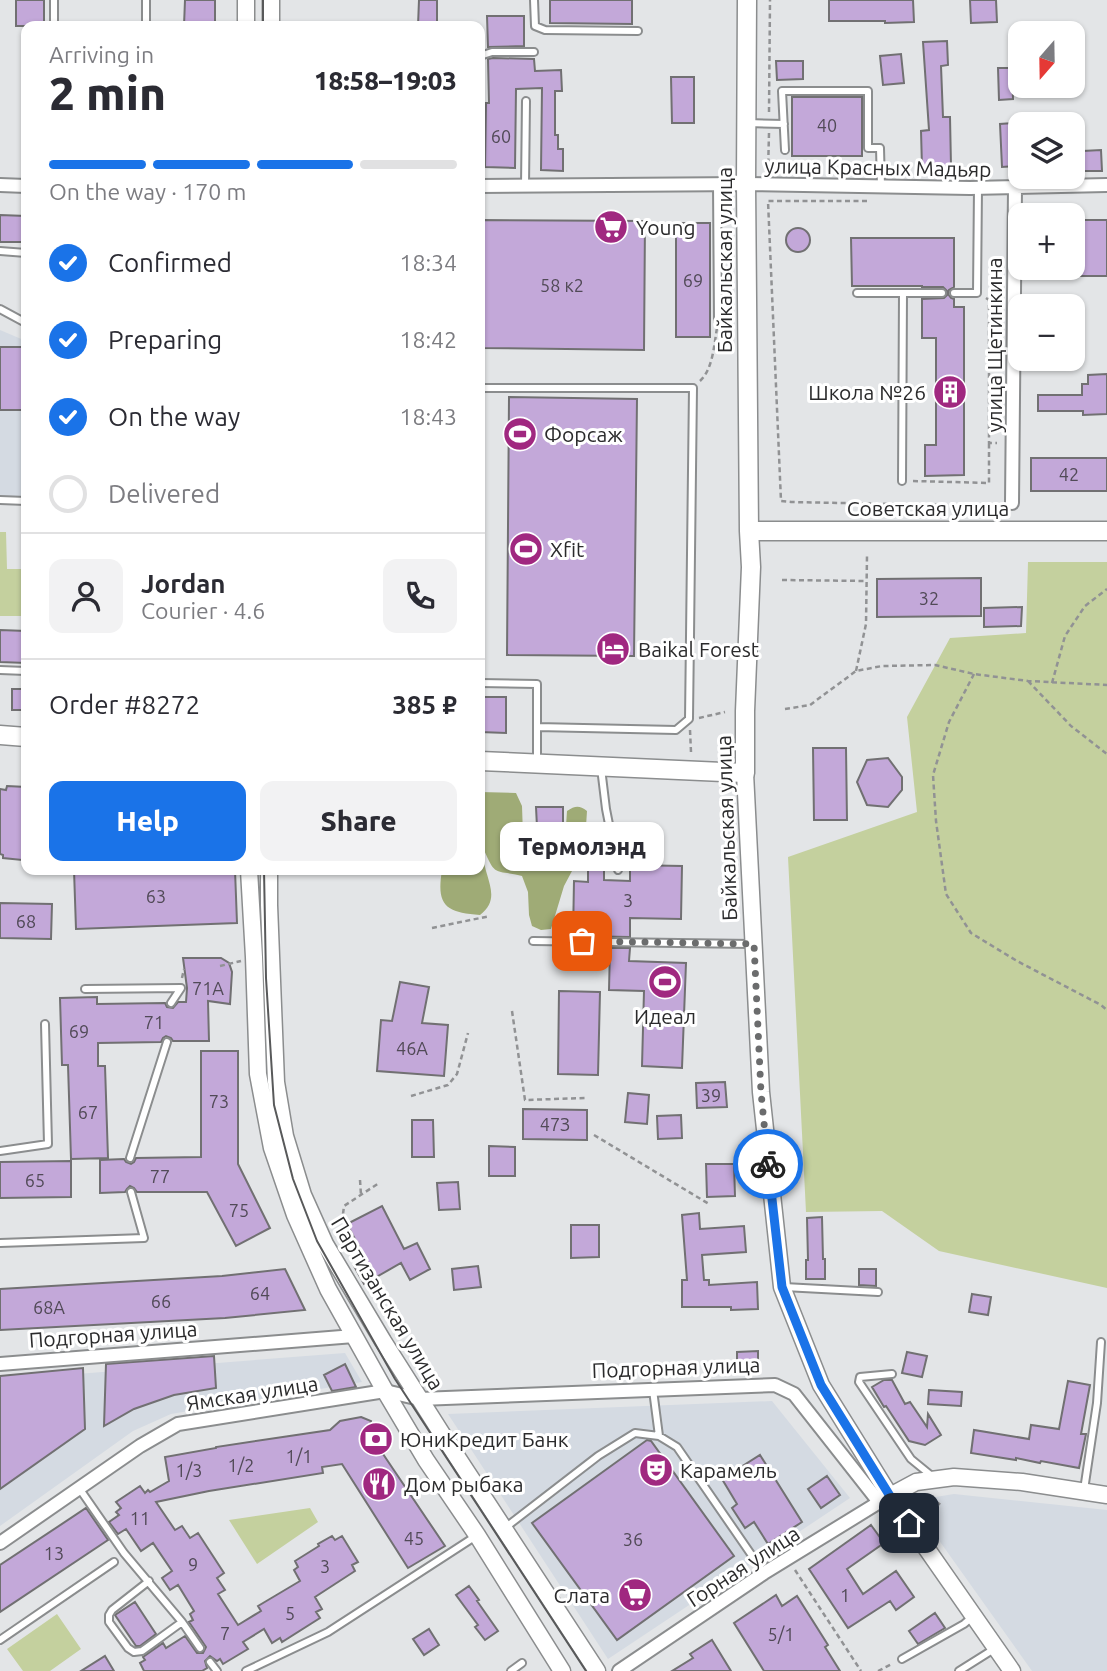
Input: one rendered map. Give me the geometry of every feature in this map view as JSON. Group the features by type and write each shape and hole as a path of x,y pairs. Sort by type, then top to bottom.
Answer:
{"main road":[{"name":"Байкальская улица","path":"745,773 751,567 746,184 747,0"},
{"name":"Советская улица","path":"749,531 1107,531"},
{"path":"0,736 21,737"},
{"path":"485,761 745,773"}],"street":[{"path":"246,0 246,21"},
{"path":"271,0 271,21"},
{"name":"улица Красных Мадьяр","path":"485,186 768,184 1008,188"},
{"name":"улица Красных Мадьяр","path":"1085,186 1107,185"},
{"path":"0,186 21,186"},
{"name":"улица Щетинкина","path":"1012,503 1014,189"},
{"name":"Байкальская улица","path":"745,773 761,1092 782,1287 821,1385 884,1499 1012,1671"},
{"name":"Партизанская улица","path":"249,875 258,1074 272,1148 295,1215 328,1289 385,1391 426,1460 477,1535 562,1671"},
{"name":"Партизанская улица","path":"269,875 274,1064 285,1136 303,1195 324,1244 420,1399 597,1671"},
{"name":"Подгорная улица","path":"0,1364 354,1336"},
{"name":"Подгорная улица","path":"420,1399 775,1385 794,1394 884,1499"},
{"name":"Ямская улица","path":"0,1543 140,1446 178,1424 385,1391 420,1399"},
{"path":"884,1499 916,1482 954,1477 1022,1482 1107,1495"},
{"name":"Горная улица","path":"619,1671 764,1573 884,1499"}],"lane":[{"path":"54,0 54,21"},
{"path":"146,0 146,21"},
{"path":"534,0 535,26 545,30 638,31"},
{"path":"485,54 534,52"},
{"path":"785,150 782,91 868,91 868,148 880,148 881,186"},
{"path":"525,186 526,101"},
{"path":"746,122 784,124"},
{"path":"718,184 718,320"},
{"path":"954,293 977,293 978,188"},
{"path":"0,251 21,253"},
{"path":"857,293 942,293"},
{"path":"902,481 903,293"},
{"path":"0,309 21,320"},
{"path":"485,388 693,388 689,719 676,730 537,727"},
{"path":"0,500 21,501"},
{"path":"0,670 21,671"},
{"path":"485,683 537,684 537,764"},
{"path":"601,766 618,870"},
{"path":"533,941 754,944"},
{"path":"85,989 181,988 171,1003"},
{"path":"0,1152 48,1144 45,1024"},
{"path":"130,1158 167,1042"},
{"path":"0,1243 144,1238 131,1192"},
{"path":"782,1287 878,1292"},
{"path":"1084,1490 1097,1403 1101,1342"},
{"path":"892,1374 860,1377 859,1382 911,1459 937,1479"},
{"path":"653,1390 659,1436"},
{"path":"504,1528 598,1456 635,1433 659,1436 677,1447 764,1573"},
{"path":"79,1488 124,1553 182,1622 200,1648"},
{"path":"246,1671 328,1632 477,1535"},
{"path":"0,1640 114,1562"},
{"path":"149,1581 109,1615 109,1622 128,1648 142,1651 182,1622"},
{"path":"902,1659 960,1627 973,1616"},
{"path":"959,1671 995,1648"},
{"path":"210,1662 217,1671"},
{"path":"511,1671 522,1663"}],"path":[{"path":"768,201 770,0"},
{"path":"902,481 989,483 989,300 977,293"},
{"path":"693,388 705,377 712,357 718,320"},
{"path":"989,443 1004,442"},
{"path":"856,671 866,624 867,556"},
{"path":"782,580 866,581"},
{"path":"1052,683 1065,636 1085,606 1107,589"},
{"path":"785,709 810,705 856,671 881,666 935,665 974,674 1028,681 1107,685"},
{"path":"974,674 949,722 933,775 946,894 971,933 1107,1010"},
{"path":"1028,681 1071,726 1107,754"},
{"path":"691,752 689,719 725,712"},
{"path":"432,928 490,916"},
{"path":"512,1011 525,1100 584,1098"},
{"path":"411,1096 448,1085 457,1074 468,1033"},
{"path":"594,1135 709,1203"},
{"path":"360,1180 361,1195"},
{"path":"355,1244 342,1214 345,1206 379,1183"},
{"path":"337,1234 348,1230"},
{"path":"926,1495 941,1505"},
{"path":"788,1559 861,1671"},
{"path":"878,1671 902,1659"}],"shaded area":[{"path":"0,330 21,339 21,498 0,497"},
{"path":"345,1353 362,1382 171,1414 133,1431 0,1526 0,1380"},
{"path":"772,1401 850,1498 608,1659 448,1414"},
{"path":"954,1494 1107,1510 1107,1671 1032,1671 911,1501"}],"green space":[{"path":"0,532 6,532 7,569 21,569 21,616 0,616"},
{"path":"1028,562 1107,562 1107,1288 939,1251 882,1211 806,1212 788,857 917,812 907,717 950,638 1026,633"},
{"path":"485,792 516,793 522,806 523,835 529,851 548,856 554,851 558,831 566,826 567,811 577,807 587,811 584,857 564,886 551,929 541,930 532,926 528,892 522,876 497,871 485,852"},
{"path":"485,864 491,900 480,915 459,912 451,909 442,899 442,875 485,875"},
{"path":"310,1508 318,1522 257,1564 229,1520"},
{"path":"57,1614 81,1649 50,1671 23,1671 7,1649"}],"building":[{"path":"16,0 44,0 44,21 21,21 21,26 16,26"},
{"path":"185,0 215,0 215,21 184,21"},
{"path":"419,0 437,0 437,21 418,21"},
{"path":"550,0 632,0 632,24 550,23"},
{"path":"829,0 913,0 914,22 829,21"},
{"path":"970,0 996,0 997,22 971,23"},
{"path":"487,16 524,16 524,46 488,47"},
{"path":"947,41 948,65 941,66 943,117 950,117 951,166 922,167 921,131 929,130 923,42"},
{"path":"901,54 904,83 883,85 880,56"},
{"path":"488,59 534,59 535,71 561,70 562,91 555,91 555,135 558,135 558,149 563,149 563,171 541,170 542,88 516,89 515,168 485,167 486,103 489,103"},
{"path":"776,61 803,61 803,79 777,80"},
{"path":"998,68 1008,68 1008,98 1013,99 999,100"},
{"path":"671,77 694,77 694,123 672,123"},
{"path":"792,97 862,97 862,156 792,156"},
{"path":"1008,123 1008,167 1002,167 1000,124"},
{"path":"1101,150 1102,171 1085,171 1085,151"},
{"path":"0,215 21,216 21,242 0,242"},
{"path":"485,220 645,221 644,350 485,348"},
{"path":"1085,220 1107,220 1107,276 1085,276"},
{"path":"676,223 710,223 710,337 676,337"},
{"path":"798,228 806,232 810,240 806,248 798,252 790,248 786,240 790,232"},
{"name":"Школа №26","path":"851,238 954,238 954,287 948,294 954,299 954,307 964,307 964,475 925,476 925,445 936,445 936,338 922,338 922,299 944,298 947,291 943,287 852,286"},
{"path":"0,347 21,347 21,410 0,410"},
{"path":"1107,374 1107,414 1038,411 1038,395 1082,395 1082,384 1088,384 1088,375"},
{"path":"509,397 637,399 634,656 507,655"},
{"path":"1031,458 1107,458 1107,491 1031,491"},
{"path":"981,578 981,616 877,617 877,579"},
{"path":"1022,607 1021,626 984,627 984,608"},
{"path":"0,630 21,631 21,663 0,662"},
{"path":"12,689 21,689 21,710 12,710"},
{"path":"485,697 506,697 506,733 485,732"},
{"path":"813,748 846,748 847,820 814,820"},
{"path":"888,758 902,777 902,790 888,807 867,805 857,782 867,760"},
{"path":"7,786 21,787 21,860 3,858 0,854 0,789 6,790"},
{"path":"536,807 563,807 563,827 537,827"},
{"path":"588,864 604,865 604,880 630,881 630,865 682,866 681,919 630,918 630,937 573,936 574,881 588,882"},
{"path":"74,875 235,875 237,923 76,929"},
{"path":"0,903 52,904 51,939 0,938"},
{"path":"610,948 630,948 629,961 686,963 682,1068 642,1066 644,991 609,990"},
{"path":"183,958 221,958 229,963 232,972 230,1004 208,1001 209,1041 173,1041 166,1036 161,1042 98,1043 98,1066 105,1066 108,1158 71,1159 68,1065 62,1065 60,998 97,997 97,1004 165,1003 167,1007 173,1008 178,1002 186,1002"},
{"path":"400,982 429,987 422,1023 448,1025 444,1076 377,1071 381,1020 392,1021"},
{"path":"559,991 600,992 598,1075 558,1074"},
{"path":"201,1051 238,1051 238,1164 270,1228 236,1246 207,1192 137,1192 130,1186 125,1192 100,1193 100,1160 124,1159 131,1164 136,1158 201,1157"},
{"path":"725,1082 727,1107 697,1108 696,1083"},
{"path":"628,1093 649,1095 647,1124 625,1122"},
{"path":"523,1109 587,1110 587,1140 523,1139"},
{"path":"681,1115 682,1138 658,1139 657,1116"},
{"path":"412,1120 433,1120 434,1157 412,1157"},
{"path":"489,1146 515,1147 515,1176 489,1176"},
{"path":"71,1161 71,1197 0,1198 0,1162"},
{"path":"706,1164 734,1164 735,1196 707,1197"},
{"path":"458,1182 460,1209 439,1210 437,1183"},
{"path":"382,1206 404,1249 417,1243 430,1269 410,1280 401,1263 364,1284 354,1266 366,1260 347,1224"},
{"path":"699,1213 700,1229 744,1226 746,1252 702,1255 704,1280 709,1280 709,1285 757,1282 758,1309 682,1307 682,1280 687,1280 682,1215"},
{"path":"822,1217 825,1279 806,1279 807,1218"},
{"path":"571,1225 599,1225 599,1257 571,1258"},
{"path":"478,1266 481,1287 454,1290 452,1269"},
{"path":"285,1269 305,1310 225,1318 0,1330 0,1289 222,1276"},
{"path":"859,1269 876,1269 876,1286 859,1285"},
{"path":"972,1294 991,1297 988,1315 969,1312"},
{"path":"758,1351 758,1370 737,1371 737,1352"},
{"path":"907,1352 927,1356 922,1377 902,1373"},
{"path":"214,1356 216,1388 174,1395 134,1409 104,1426 106,1364"},
{"path":"345,1364 356,1387 332,1391 324,1375"},
{"path":"83,1368 85,1429 0,1489 0,1376"},
{"path":"884,1380 892,1380 905,1404 910,1402 927,1427 928,1414 941,1435 925,1445 909,1441 872,1387"},
{"path":"1068,1381 1090,1385 1081,1434 1086,1434 1079,1468 971,1453 974,1430 1029,1439 1031,1425 1059,1429"},
{"path":"929,1390 962,1392 961,1406 928,1404"},
{"path":"361,1417 371,1421 370,1425 381,1442 381,1451 445,1546 408,1568 342,1464 322,1467 323,1473 156,1502 175,1530 182,1526 190,1538 198,1533 224,1573 217,1578 225,1590 218,1594 238,1625 261,1611 258,1606 300,1581 294,1570 298,1567 295,1561 332,1536 335,1540 342,1536 358,1562 352,1565 355,1571 315,1597 322,1609 316,1612 320,1618 282,1642 280,1638 272,1643 264,1629 243,1642 248,1649 223,1664 220,1659 217,1661 210,1656 205,1661 207,1668 202,1671 144,1671 140,1663 145,1660 143,1657 163,1643 166,1648 185,1636 197,1653 203,1653 206,1647 189,1622 193,1620 190,1614 194,1611 178,1585 170,1590 162,1578 172,1571 153,1543 141,1551 126,1529 118,1534 109,1522 119,1515 116,1512 121,1508 116,1502 140,1486 145,1493 169,1481 165,1457 330,1430 340,1421"},
{"name":"Карамель","path":"647,1440 651,1441 734,1556 617,1640 532,1523"},
{"path":"760,1455 802,1522 768,1544 754,1522 745,1528 732,1508 737,1504 722,1479"},
{"path":"827,1476 840,1495 821,1508 808,1489"},
{"path":"86,1508 108,1540 0,1612 0,1565"},
{"path":"871,1525 884,1543 847,1569 863,1594 896,1571 914,1597 896,1610 890,1601 848,1628 809,1569"},
{"path":"469,1586 498,1631 485,1640 475,1627 478,1625 456,1595"},
{"path":"776,1595 782,1606 797,1596 828,1645 825,1647 840,1671 764,1671 734,1623"},
{"path":"135,1602 156,1634 140,1646 136,1646 115,1615"},
{"path":"935,1613 945,1628 918,1644 909,1631"},
{"path":"429,1629 439,1645 424,1655 413,1639"},
{"path":"712,1640 731,1671 672,1671 693,1658 690,1654"},
{"path":"105,1656 114,1671 81,1671"}],"tram line":[{"path":"263,0 263,21"},
{"path":"264,875 266,978 274,1105 293,1179 317,1241 395,1379 586,1671"}],"way so far":[{"path":"582,941 754,944 761,1092 768,1164"}],"place":[{"name":"Young","path":"611,227"},
{"name":"Школа №26","path":"950,392"},
{"name":"Форсаж","path":"520,434"},
{"name":"Xfit","path":"526,549"},
{"name":"Baikal Forest","path":"613,649"},
{"name":"Термолэнд","path":"582,941"},
{"name":"Идеал","path":"665,982"},
{"name":"ЮниКредит Банк","path":"376,1439"},
{"name":"Карамель","path":"656,1470"},
{"name":"Дом рыбака","path":"379,1484"},
{"name":"Слата","path":"635,1595"}],"route":[{"path":"768,1164 782,1287 821,1385 909,1523"}]}
